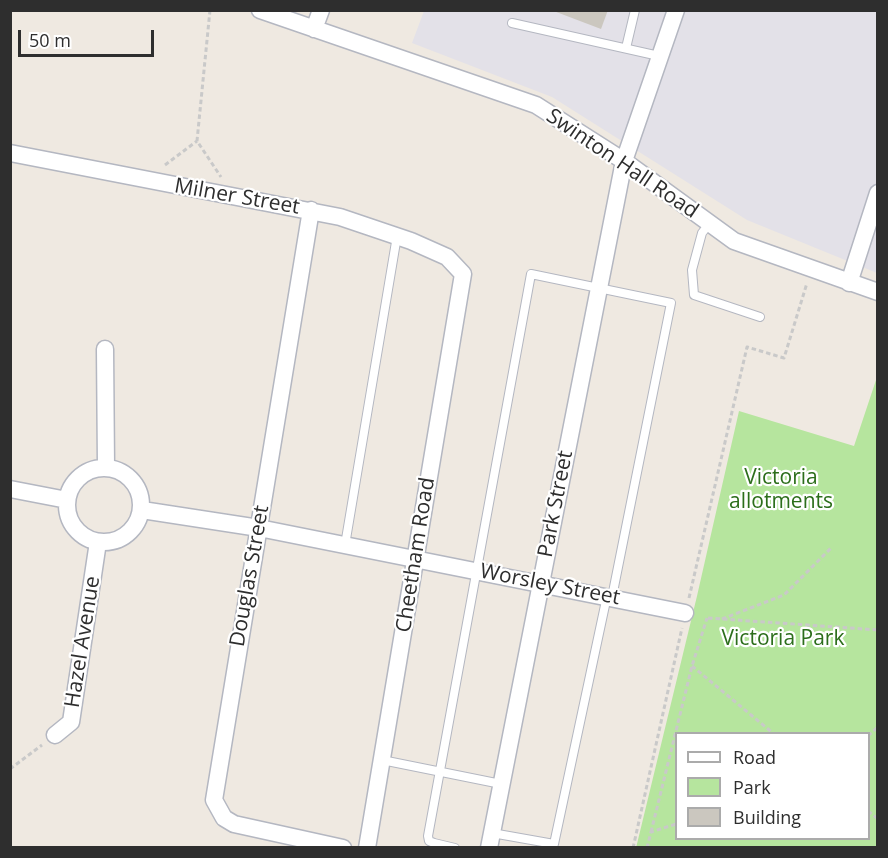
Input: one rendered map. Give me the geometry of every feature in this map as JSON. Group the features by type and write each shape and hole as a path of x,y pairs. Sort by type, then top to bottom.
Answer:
{"street":[{"name":"Swinton Hall Road","path":"260,10 536,105 624,161 734,241 878,292"},
{"path":"314,29 321,10"},
{"name":"Park Street","path":"490,840 624,161 676,10"},
{"name":"Milner Street","path":"10,153 156,184 311,210 397,236 447,257 456,265"},
{"path":"849,283 878,193"},
{"name":"Douglas Street","path":"311,210 214,800 218,811 234,824 343,848"},
{"name":"Cheetham Road","path":"368,848 463,274 456,265"},
{"path":"105,349 106,467"},
{"path":"106,467 129,476 137,486 142,510 131,531 122,538 98,542 78,531 71,522 67,500 70,489 85,472 106,467"},
{"path":"10,489 67,500"},
{"name":"Worsley Street","path":"142,510 259,528 685,613"},
{"name":"Hazel Avenue","path":"55,735 70,722 98,542"}],"lane":[{"path":"626,48 635,10"},
{"path":"512,23 659,56"},
{"path":"709,224 702,233 692,270 694,296 760,317"},
{"path":"345,545 397,236"},
{"path":"455,848 429,841 530,277 534,274 668,301 671,306 554,844 490,840"},
{"path":"382,760 501,784"}],"path":[{"path":"210,10 197,141 221,174 225,196"},
{"path":"156,184 163,166 197,141"},
{"path":"633,848 747,347 784,358 811,270"},
{"path":"720,619 784,595 832,547"},
{"path":"685,613 707,618 878,630"},
{"path":"676,732 707,618"},
{"path":"692,666 772,732"},
{"path":"10,768 55,735"},
{"path":"647,848 675,735"},
{"path":"651,832 675,824"}],"shaded area":[{"path":"424,11 877,11 877,273 747,220 552,97 412,43"}],"green space":[{"name":"Victoria Park","path":"877,377 877,847 636,848 739,411 854,446"}],"building":[{"path":"551,10 608,10 601,29"}],"park label":[{"name":"Victoria allotments","path":"781,490"}]}
